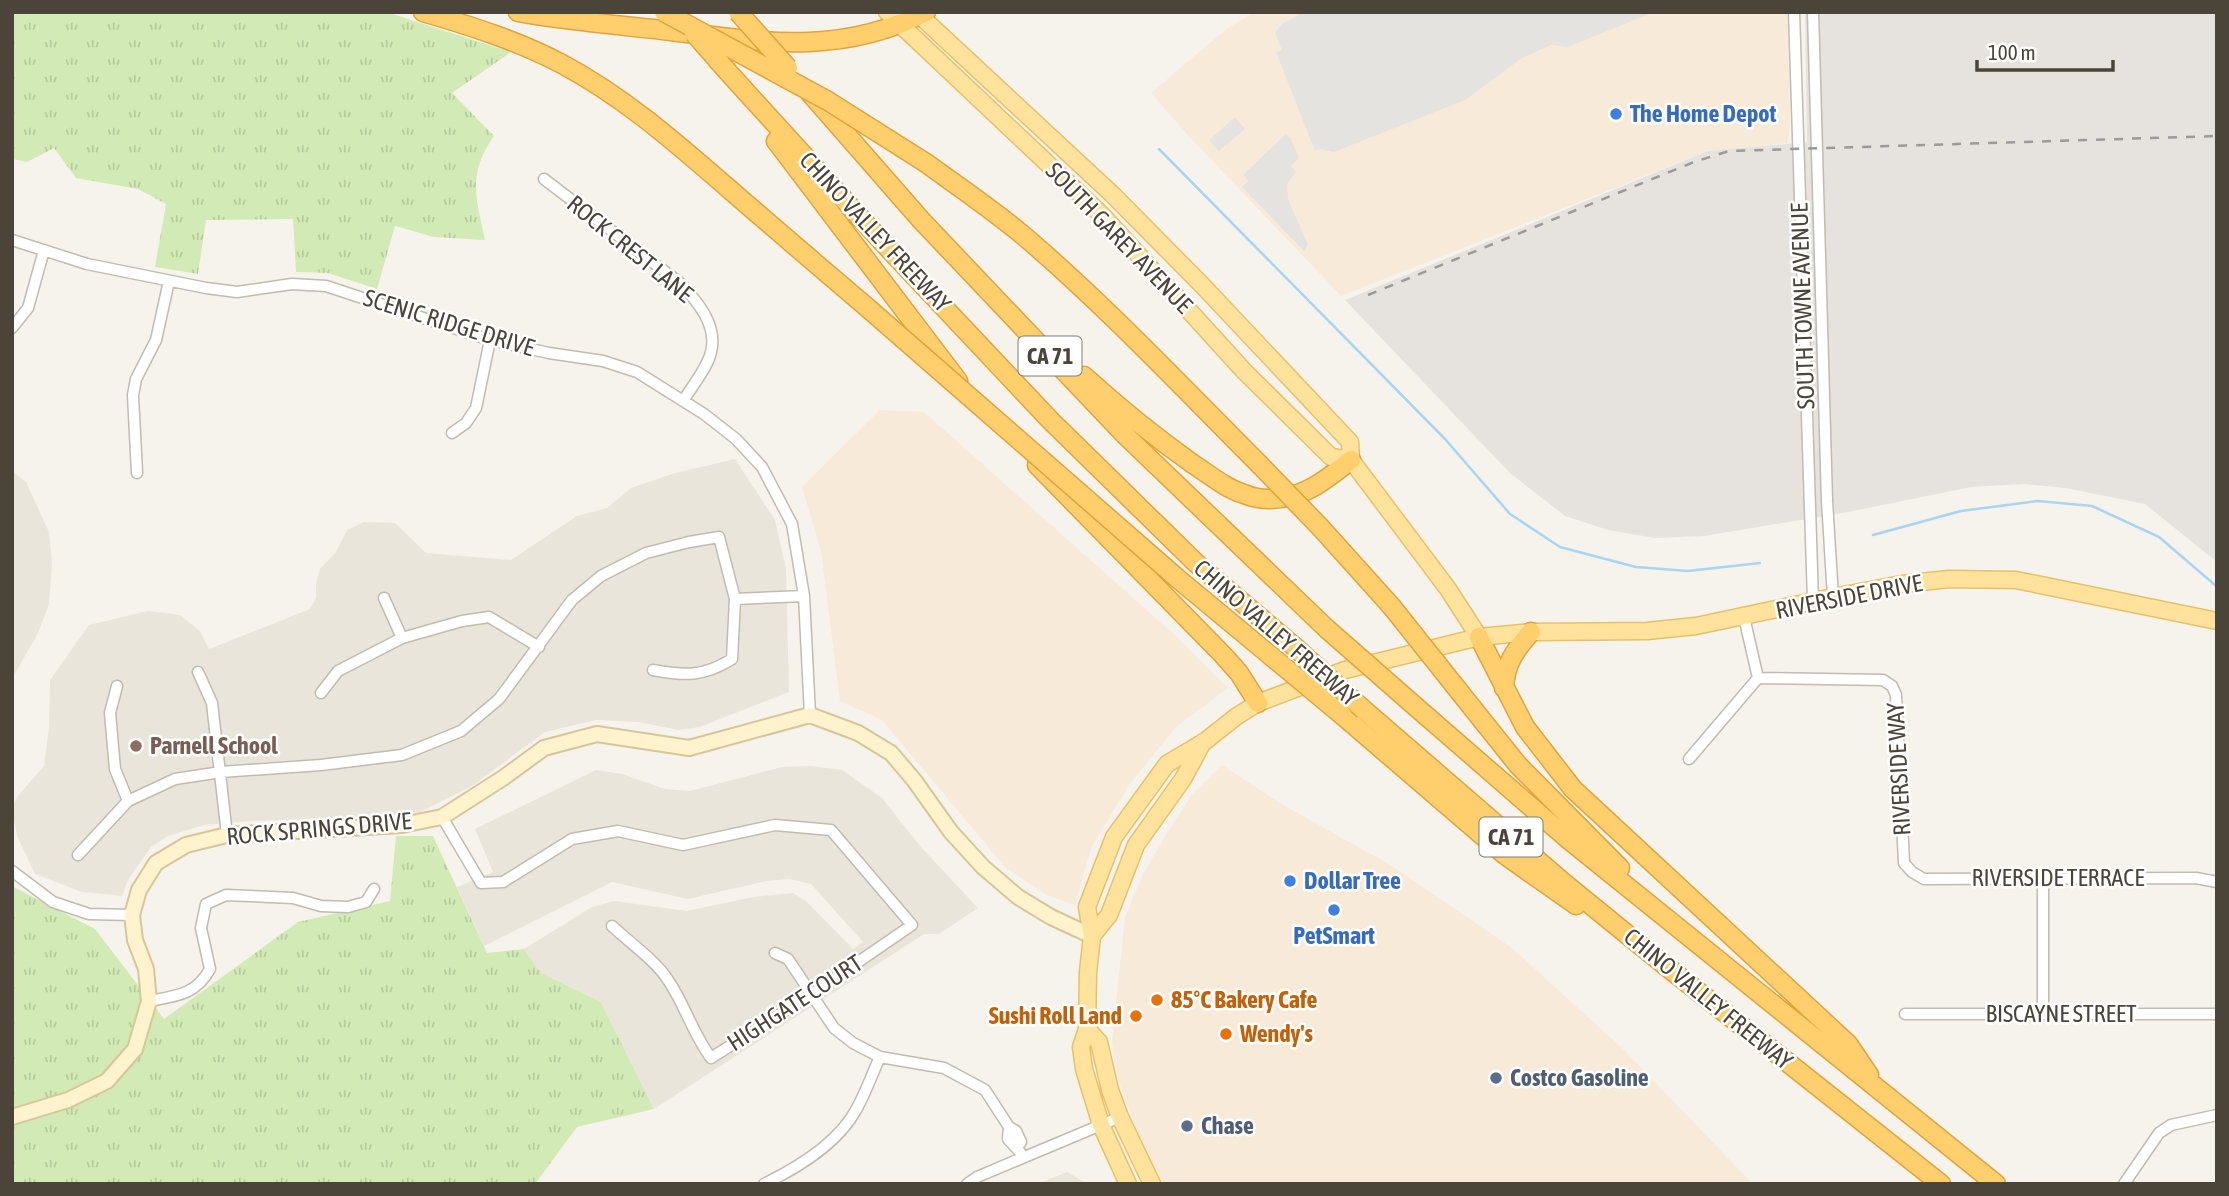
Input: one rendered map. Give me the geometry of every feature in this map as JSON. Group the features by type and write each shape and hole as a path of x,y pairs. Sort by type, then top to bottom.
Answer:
{"highway":[{"path":"423,12 486,31 563,64 610,92 654,124 1177,578 1505,855 1661,962"},
{"path":"517,12 587,23 789,43 820,43 857,37 893,18 921,13"},
{"path":"664,12 839,108 926,163 1001,218 1065,273 1321,528 1392,607 1518,765 1676,926"},
{"name":"CHINO VALLEY FREEWAY","path":"675,12 750,98 923,285 1109,479 1197,564 1555,874 1661,962 1941,1184"},
{"name":"CHINO VALLEY FREEWAY","path":"738,12 922,220 1135,445 1327,629 1568,839 1996,1184"},
{"path":"750,98 774,138 965,389 1233,665 1258,703"},
{"path":"1015,318 1142,427 1241,494 1270,499 1297,495 1314,487 1351,460"},
{"path":"1504,688 1511,658 1531,632"},
{"path":"1479,637 1532,737 1573,789 1848,1044 1881,1092"}],"main road":[{"name":"SOUTH GAREY AVENUE","path":"921,13 1113,195 1350,442 1351,460 1441,580 1479,637"},
{"name":"SOUTH GAREY AVENUE","path":"893,18 1103,216 1244,371 1331,457 1351,460"},
{"path":"976,96 1018,120 1033,122"},
{"name":"RIVERSIDE DRIVE","path":"1204,742 1258,703 1345,670 1479,637 1531,632 1647,631 1696,626 1902,584 1948,579 2016,580 2217,621"},
{"path":"1128,1184 1101,1125 1084,1069 1081,1047 1087,1029 1092,936 1087,907 1114,837 1167,764 1204,742"},
{"path":"1092,936 1109,915 1136,845 1183,779 1204,742"},
{"path":"1087,1029 1099,1042 1110,1090 1120,1117 1152,1184"}],"street":[{"name":"SOUTH TOWNE AVENUE","path":"1794,12 1813,601"},
{"name":"SOUTH TOWNE AVENUE","path":"1813,12 1827,501 1833,597"},
{"name":"ROCK CREST LANE","path":"544,179 680,283 699,303 711,331 711,353 683,401"},
{"name":"SCENIC RIDGE DRIVE","path":"12,240 87,264 237,292 292,284 326,286 490,340 603,361 637,372 704,414 736,439 762,467 792,524 804,596 810,715"},
{"path":"12,328 28,307 44,250"},
{"path":"137,473 133,396 136,379 156,340 169,281"},
{"path":"452,433 466,423 476,408 490,340"},
{"path":"78,855 128,801 175,779 220,772 321,765 402,755 461,731 499,699 572,600 601,576 646,553 719,537 734,599 732,659 715,669 684,676 653,670"},
{"path":"734,599 804,596"},
{"path":"384,598 402,638"},
{"path":"321,693 338,671 402,638 462,621 489,617 539,647"},
{"path":"1689,759 1758,678 1744,617"},
{"path":"198,672 212,703 228,835"},
{"name":"RIVERSIDE WAY","path":"1758,678 1883,680 1892,686 1896,695 1904,863"},
{"path":"117,686 110,713 115,769 128,801"},
{"path":"810,715 858,733 891,753 951,832 983,867 1017,897 1092,936"},
{"name":"ROCK SPRINGS DRIVE","path":"132,915 139,890 156,863 186,845 228,835 402,825 442,817 544,748 597,734 689,748 810,715"},
{"name":"HIGHGATE COURT","path":"442,817 481,883 503,882 572,839 618,831 683,845 775,825 831,830 912,925 711,1058 699,1041 688,1014 666,977 612,926"},
{"name":"RIVERSIDE TERRACE","path":"1904,863 1924,879 2196,878 2217,881"},
{"path":"12,871 53,901 89,914 132,915 135,940 146,969 149,1000 135,1049 107,1081 68,1100 12,1117"},
{"path":"2043,878 2043,1013"},
{"path":"149,1000 183,995 203,982 210,969 201,928 206,904 226,895 293,898 321,906 348,907 366,902 374,889"},
{"path":"775,953 789,959 834,1028 853,1043 880,1057 944,1068 985,1090 1009,1127 1016,1131 1021,1142 1017,1147 1023,1158"},
{"name":"BISCAYNE STREET","path":"1905,1014 2217,1014"},
{"path":"764,1184 795,1169 847,1125 880,1057"},
{"path":"2124,1184 2160,1133 2171,1125 2217,1115"},
{"path":"967,1184 977,1177 1120,1117"}],"shaded area":[{"path":"1254,12 1787,12 1790,123 1788,143 1708,151 1341,296 1151,93 1225,30"},
{"path":"1304,12 1654,12 1568,47 1551,45 1522,58 1465,100 1334,152 1321,149 1315,151 1276,52 1282,50 1275,33 1282,24"},
{"path":"1805,12 2217,12 2217,562 2145,504 2066,488 2024,484 1971,487 1848,512 1704,536 1655,538 1608,530 1565,516 1510,473 1345,300 1708,151 1807,142"},
{"path":"1235,117 1245,129 1219,151 1209,140"},
{"path":"1286,134 1299,158 1291,166 1296,172 1287,184 1288,199 1308,245 1304,251 1242,187 1249,181 1243,175"},
{"path":"880,410 924,412 1178,638 1228,688 1176,727 1129,785 1091,848 1075,905 1047,895 1006,868 882,720 840,701 821,551 802,487"},
{"path":"735,459 775,520 786,569 789,692 700,727 678,730 639,722 596,720 545,732 472,786 420,812 204,825 168,836 151,847 128,880 122,896 82,892 35,874 17,836 12,809 17,797 44,766 49,727 50,680 89,625 148,611 180,615 200,631 209,649 310,609 316,598 320,569 336,552 347,530 364,522 395,523 426,553 511,560 577,516 607,508 631,488 675,473"},
{"path":"12,471 26,482 49,532 52,563 49,604 38,633 12,679"},
{"path":"1222,765 1278,802 1392,866 1512,948 1623,1049 1753,1184 1162,1184 1149,1161 1117,1077 1112,1041 1125,917 1143,874 1167,833 1191,796"},
{"path":"811,766 842,770 882,798 920,846 978,908 939,934 924,934 654,1109 601,1002 541,973 524,949 592,907 614,901 687,911 753,897 793,893 806,901 853,949 863,942 811,884 790,879 766,881 688,899 612,882 484,946 457,887 493,872 475,829 596,770 622,774 665,789 690,791 782,767"},
{"path":"1067,1172 1088,1184 1037,1184"}],"green space":[{"path":"12,12 386,12 511,52 452,93 494,136 480,162 476,186 485,240 434,237 395,226 377,289 328,273 296,272 293,219 206,220 198,274 155,267 166,204 138,189 76,178 54,148 27,162 12,159"},
{"path":"396,836 433,836 487,953 524,949 541,973 601,1002 654,1109 577,1127 535,1184 12,1184 12,886 95,929 164,1019 298,922 390,901"}],"waterway":[{"path":"1159,149 1445,439 1510,514 1560,547 1636,567 1688,571 1760,563"},
{"path":"1873,535 1961,511 2038,501 2092,506 2159,537 2215,585"}],"railway":[{"path":"1368,295 1694,162 1729,151 2217,136"}],"place":[{"name":"The Home Depot","path":"1616,114"},
{"name":"Parnell School","path":"136,746"},
{"name":"Dollar Tree","path":"1290,881"},
{"name":"PetSmart","path":"1334,910"},
{"name":"85°C Bakery Cafe","path":"1157,1000"},
{"name":"Sushi Roll Land","path":"1136,1016"},
{"name":"Wendy's","path":"1226,1034"},
{"name":"Costco Gasoline","path":"1496,1078"},
{"name":"Chase","path":"1187,1126"}]}
